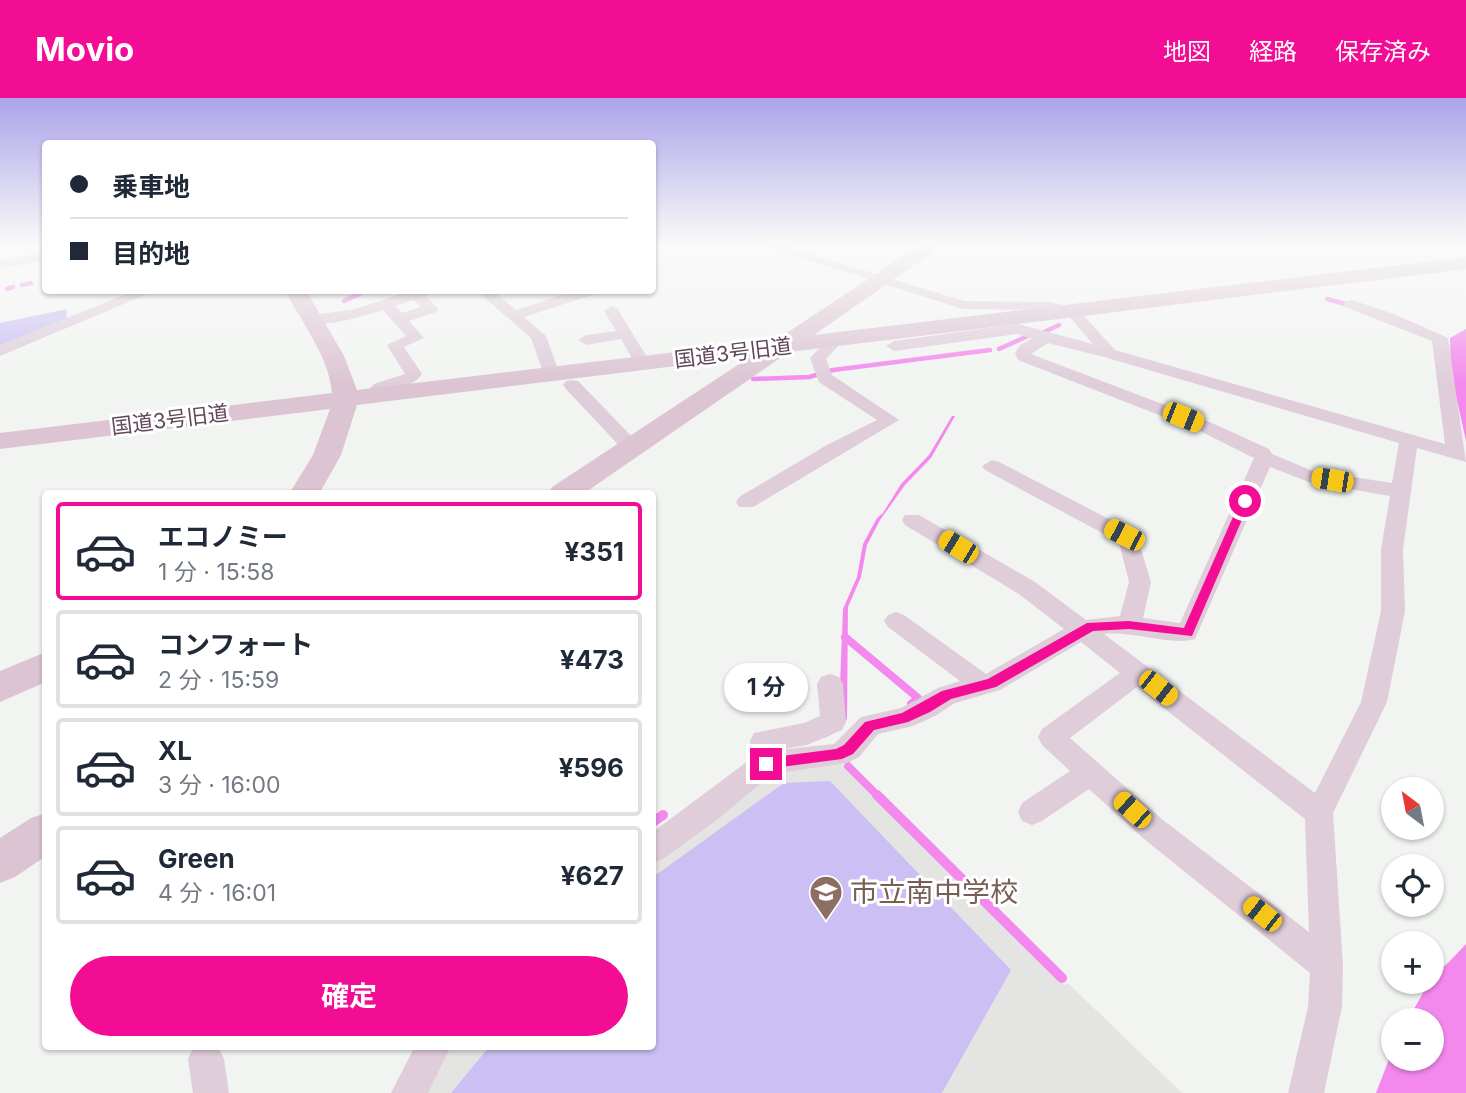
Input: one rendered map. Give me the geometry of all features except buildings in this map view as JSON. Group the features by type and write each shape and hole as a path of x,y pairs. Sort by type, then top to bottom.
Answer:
{"street":[{"path":"859,335 876,291"},
{"path":"919,291 963,305 1048,306 1072,311 1109,354"},
{"name":"国道3号旧道","path":"0,441 344,399 562,380 643,365 859,335 1233,291"},
{"path":"0,351 140,294"},
{"path":"297,294 343,380 344,399 336,436 316,479 306,490"},
{"path":"488,294 538,336 562,380 632,448"},
{"path":"514,315 580,294"},
{"path":"311,320 354,314 425,295 431,309 394,314"},
{"path":"746,502 834,449 890,420 825,378 818,358 859,335 1018,329 1461,454 1440,338 1409,324 1350,304"},
{"path":"612,311 643,365"},
{"path":"372,396 380,388 414,374 395,345 416,338 394,314"},
{"path":"586,340 625,334"},
{"path":"859,335 905,361"},
{"path":"1046,338 1026,348 1024,357 1206,427 1262,453 1264,458 1309,477 1401,491"},
{"path":"568,490 782,347"},
{"path":"1306,1093 1325,1007 1327,965 1318,813 1374,702 1393,611 1392,549 1409,440"},
{"path":"656,847 766,764 837,755 849,750 870,725 904,718 926,709 947,695 992,683 1091,626 1129,625 1187,633 1264,458"},
{"path":"992,466 1129,538 1140,582 1129,625"},
{"path":"912,520 1027,588 1318,813"},
{"path":"1097,540 1124,535"},
{"path":"896,621 983,685"},
{"path":"0,687 42,668"},
{"path":"1138,673 1051,737 1153,829 1327,965"},
{"path":"766,764 762,741 807,734 833,722 830,684"},
{"path":"1032,812 1090,773"},
{"path":"0,862 42,835"},
{"path":"409,1093 432,1050"}],"shaded area":[{"path":"67,309 66,322 0,349 0,323"},
{"path":"1466,329 1466,441 1451,373 1450,338"},
{"path":"952,416 955,416 931,458 905,485 880,520 867,545 861,577 848,607 847,718 838,730 814,741 840,685 843,609 857,577 863,544 901,484 929,455"},
{"name":"市立南中学校","path":"839,761 1064,985 1068,983 1182,1093 425,1093 446,1050 656,1050 656,858 768,778 767,769"},
{"name":"市立南中学校","path":"830,781 1011,970 942,1093 451,1093 487,1050 656,1050 656,875 784,783"},
{"path":"1466,944 1466,1093 1376,1093 1384,1071 1444,1071 1444,1008 1415,1008 1422,994 1444,994 1445,966"}],"waterway":[{"path":"344,301 359,294"},
{"path":"1327,299 1353,306"},
{"path":"1044,332 1059,325"},
{"path":"999,349 1030,335"},
{"path":"753,379 809,377 833,370 990,350"},
{"path":"845,637 918,698 911,704"},
{"path":"848,766 877,795"},
{"path":"877,795 1062,978"},
{"path":"656,820 663,815"}],"place":[{"name":"市立南中学校","path":"826,922"}],"route":[{"path":"766,764 837,755 849,750 870,725 904,718 926,709 947,695 968,687 992,683 1091,626 1129,625 1187,633 1245,501"}]}
